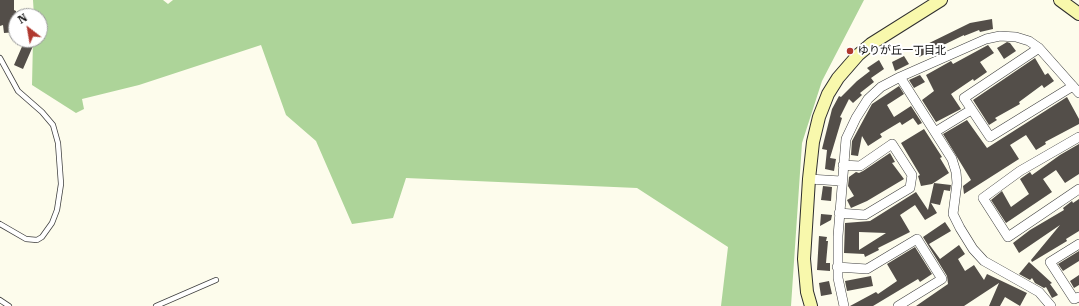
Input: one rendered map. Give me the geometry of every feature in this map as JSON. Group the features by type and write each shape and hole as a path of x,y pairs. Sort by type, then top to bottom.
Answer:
{"street":[{"path":"811,306 807,292 804,259 810,179 813,142 819,118 828,94 838,78 858,55 871,44 941,0"},
{"path":"1060,0 1079,14"},
{"path":"844,306 838,267 841,182 846,139 868,98 882,87 900,77 986,39 1000,36 1016,37 1029,41 1039,48 1076,89 990,138 964,98 1039,48"},
{"path":"900,77 954,165 957,183 953,214 973,249 984,262 1039,292 1051,306"},
{"path":"935,132 971,110"},
{"path":"1079,137 1020,171 983,198 1008,237 1079,190"},
{"path":"840,213 864,215 910,188 912,175 892,144 860,166 844,165"},
{"path":"810,179 841,182"},
{"path":"838,267 867,269 917,239 942,279 898,306"},
{"path":"1079,244 1050,262 1074,300 1079,296"}],"lane":[{"path":"0,58 18,91 42,112 53,125 58,143 61,184 57,210 52,223 42,237 37,240 26,239 0,224"},
{"path":"156,306 216,280"},
{"path":"0,300 9,306"}],"green space":[{"path":"33,0 163,0 168,4 173,0 864,0 822,81 802,143 791,306 721,306 728,247 637,188 406,178 393,218 352,224 316,141 286,115 261,45 139,85 82,99 84,109 76,113 32,85 33,48 48,48 48,8 34,8"}],"building":[{"path":"0,0 14,0 14,8 8,8 8,33 4,33 3,25 0,26"},
{"path":"992,19 993,29 980,32 979,30 964,35 919,57 915,50 970,23"},
{"path":"1007,42 1010,43 1016,51 1004,59 997,48"},
{"path":"988,45 994,53 980,62 987,72 974,81 973,79 951,94 961,109 936,122 922,100 934,91 926,75 951,61 953,64"},
{"path":"21,48 32,48 23,69 14,65"},
{"path":"904,56 909,64 895,71 892,62"},
{"path":"1035,58 1045,75 1048,73 1054,81 1044,88 1042,85 1019,102 1020,104 995,118 997,120 989,125 973,100"},
{"path":"879,60 884,69 871,78 874,82 860,93 862,95 853,103 849,99 840,117 842,118 830,158 836,159 834,171 825,169 827,150 822,149 832,109 839,96 841,97 857,81 870,71 867,68"},
{"path":"920,75 925,82 914,88 909,80"},
{"path":"899,86 904,94 887,105 894,117 911,106 922,123 918,125 913,118 902,125 900,122 880,134 882,137 868,146 862,136 858,156 851,155 852,141 872,104"},
{"path":"1067,97 1079,119 1079,124 1045,142 1046,144 1036,150 1026,135 1010,145 1019,159 964,194 963,186 971,180 943,134 967,120 987,148"},
{"path":"924,129 942,157 940,158 949,173 932,184 921,186 918,176 920,175 901,143"},
{"path":"1079,144 1079,174 1065,183 1056,170 1043,179 1052,192 1006,223 991,200 1002,191 1011,207 1029,194 1020,179 1030,172 1032,175 1060,155"},
{"path":"890,153 895,162 892,163 904,179 867,201 851,208 847,200 854,196 848,186 849,177 856,172 859,173 863,171"},
{"path":"934,183 951,185 950,191 944,190 940,205 931,203 937,213 925,220 915,205 900,215 910,232 878,248 879,250 865,257 864,254 844,253 845,223 870,221 916,192 928,210","holes":["859,232 886,233 859,250"]},
{"path":"823,186 832,187 831,201 821,200"},
{"path":"1079,199 1079,231 1066,239 1067,241 1032,262 1031,260 1060,225 1019,253 1013,243 1030,230 1064,210 1063,208 1072,201 1073,203"},
{"path":"821,214 832,215 831,220 820,226"},
{"path":"945,222 951,231 929,244 940,259 959,245 965,254 958,259 965,271 974,265 984,280 987,274 1027,293 1020,306 1005,297 1000,306 989,306 999,283 964,306 916,306 948,284 947,276 923,237"},
{"path":"819,236 827,237 826,263 830,263 830,271 817,270"},
{"path":"915,247 932,274 920,282 918,279 873,306 850,306 876,292 878,294 897,281 887,264"},
{"path":"1079,251 1079,261 1063,271 1058,264"},
{"path":"1029,262 1052,283 1050,284 1058,295 1052,298 1046,287 1044,288 1035,283 1032,278 1030,280 1019,274"},
{"path":"1079,275 1079,285 1074,288 1070,281"},
{"path":"871,276 873,286 847,291 845,281"},
{"path":"829,281 832,294 821,296 819,283"}],"place":[{"name":"ゆりが丘一丁目北","path":"850,51"}]}
